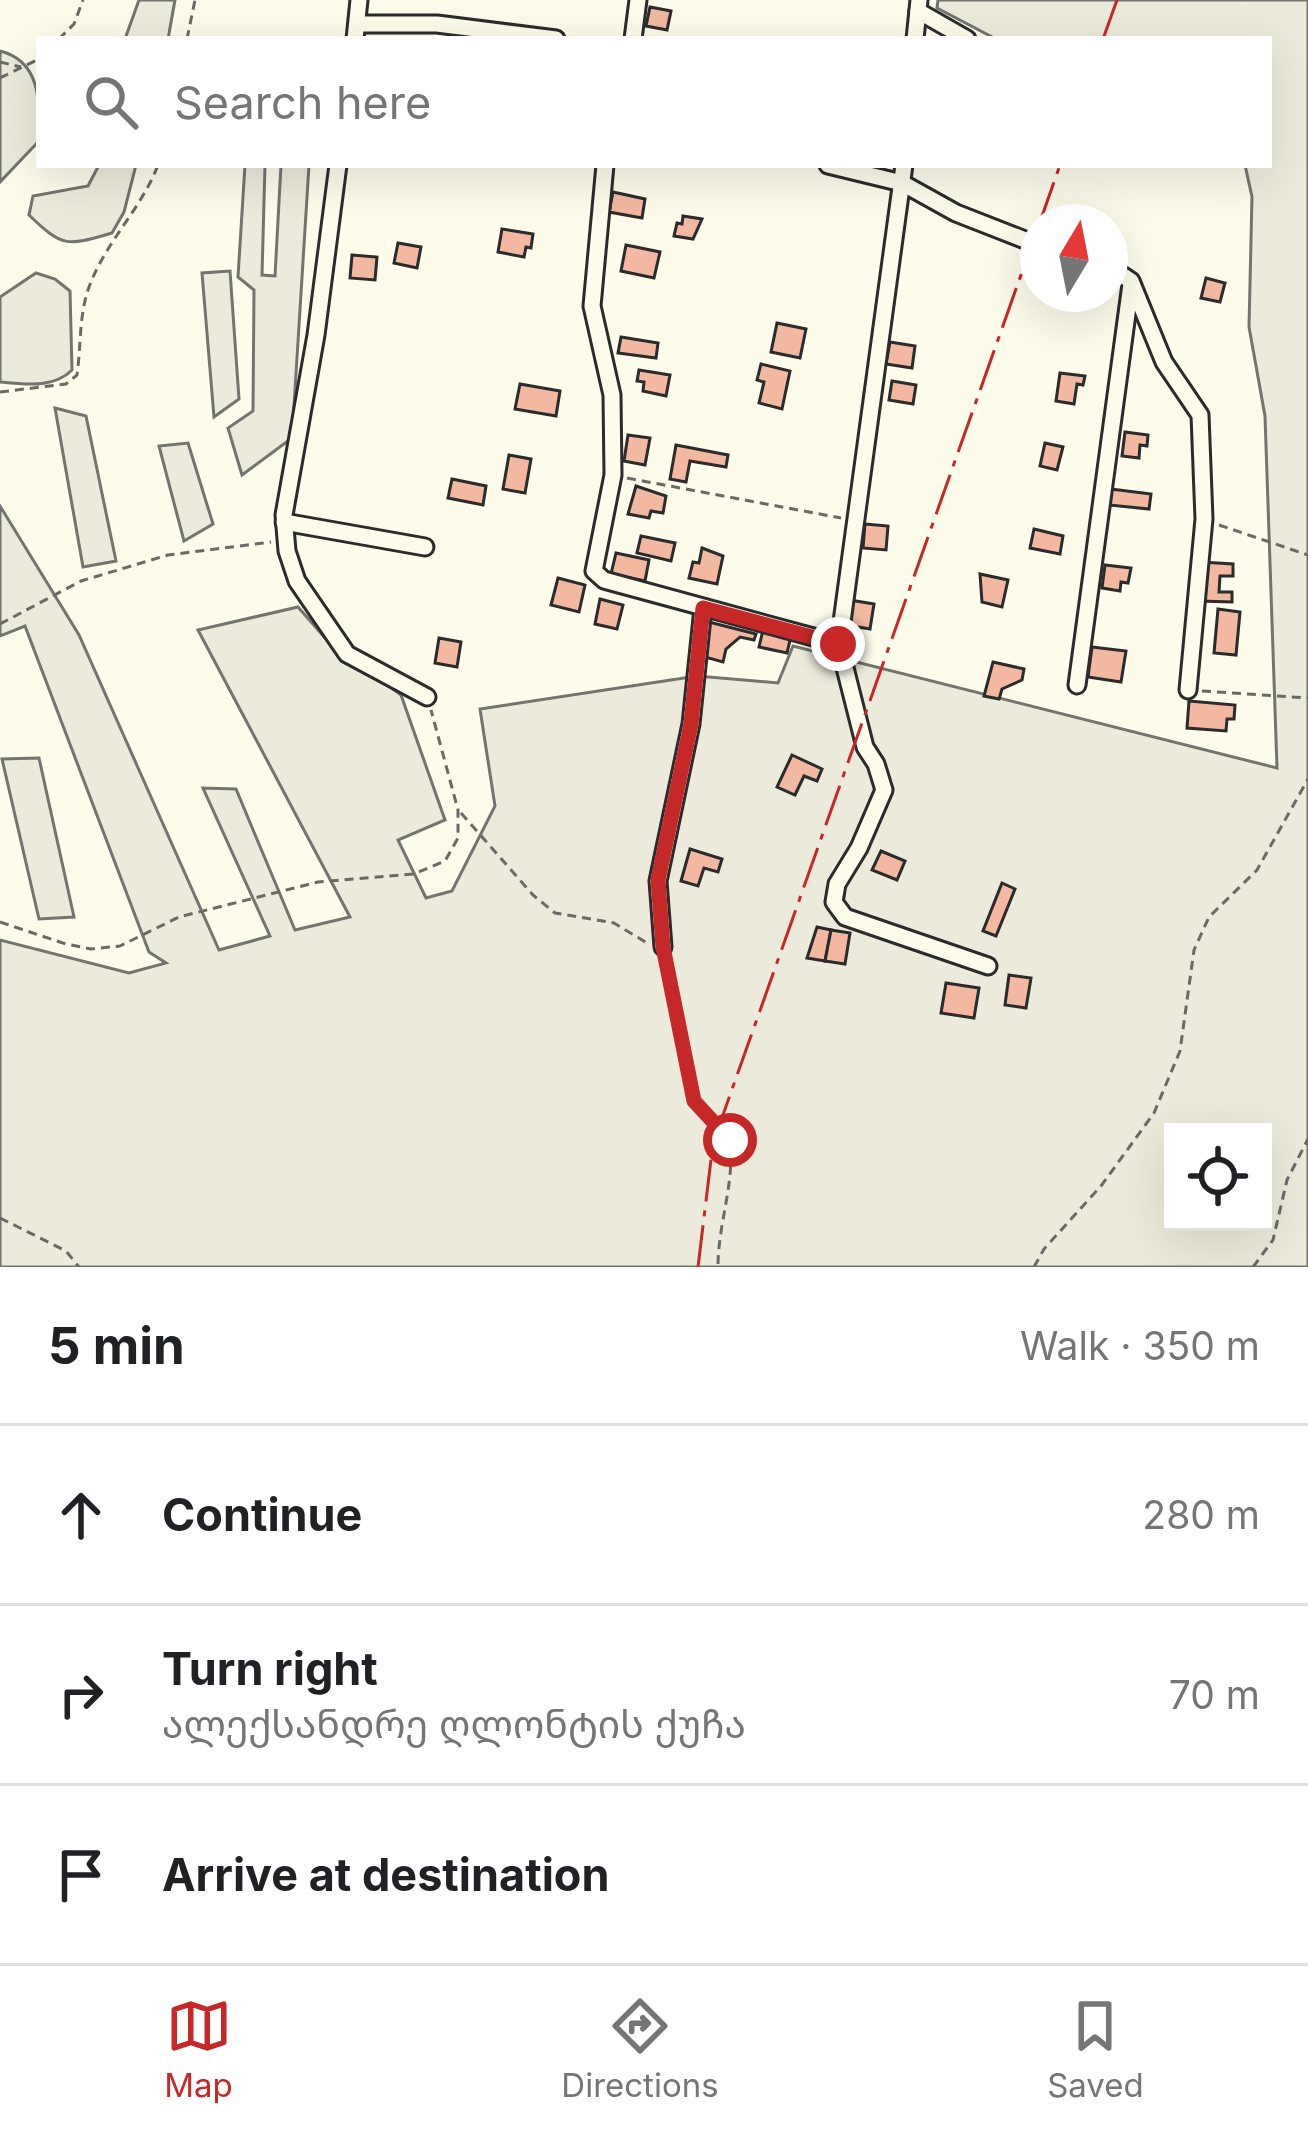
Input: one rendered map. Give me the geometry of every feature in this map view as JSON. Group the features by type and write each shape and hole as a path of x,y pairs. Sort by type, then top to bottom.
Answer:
{"street":[{"path":"359,0 356,32 437,24 532,36"},
{"path":"633,36 638,0"},
{"path":"915,36 918,5 963,36"},
{"path":"338,168 285,531 297,581 347,654 427,697"},
{"path":"605,168 592,306 612,395 613,475 594,565 598,576 838,644"},
{"path":"840,168 902,183 956,214 1020,238"},
{"path":"904,168 838,644 865,747 884,790 837,884 834,902 845,917 988,966"},
{"path":"1128,279 1164,362 1200,415 1204,519 1188,690"},
{"path":"1077,685 1131,281"},
{"path":"285,531 425,547"},
{"path":"663,947 658,880 691,724 703,608"}],"path":[{"path":"62,36 74,24 83,0"},
{"path":"188,36 195,0"},
{"path":"0,78 36,60"},
{"path":"0,62 21,67"},
{"path":"0,392 66,384 77,375 81,319 89,287 125,217 148,192 157,168"},
{"path":"613,475 853,520"},
{"path":"1204,519 1308,555"},
{"path":"0,624 81,581 168,555 285,531"},
{"path":"1188,690 1308,698"},
{"path":"0,922 91,949 120,946 179,917 318,882 414,874 446,861 458,838 458,810 427,697"},
{"path":"1034,1267 1154,1113 1180,1051 1194,950 1209,916 1257,870 1308,779"},
{"path":"458,810 533,895 555,913 614,923 638,940 663,947 694,1101 730,1140 731,1187 718,1238 718,1267"},
{"path":"1252,1267 1273,1240 1287,1180 1308,1140"},
{"path":"0,1218 66,1252 79,1267"}],"shaded area":[{"path":"139,0 175,0 169,36 126,36"},
{"path":"938,0 1308,0 1308,1267 0,1267 0,940 129,973 166,963 149,952 25,626 0,636 0,506 79,635 219,950 270,936 203,788 236,789 295,930 350,917 198,630 298,607 325,638 401,695 445,820 398,840 426,898 452,891 495,806 480,709 697,676 778,683 793,646 1277,768 1265,416 1249,327 1252,197 1246,168 1272,168 1272,36 990,36 937,8"},
{"path":"0,51 24,65 36,87 36,144 0,182"},
{"path":"97,168 135,168 124,212 112,233 66,241 29,215 33,196 88,186"},
{"path":"245,168 265,168 262,275 275,276 281,168 309,168 292,438 242,475 228,428 253,411 254,290 238,277"},
{"path":"230,271 239,399 214,417 202,273"},
{"path":"36,273 70,291 72,370 47,383 0,382 0,297"},
{"path":"55,408 86,416 116,561 83,567"},
{"path":"188,443 213,524 184,541 159,446"},
{"path":"39,758 74,917 39,919 2,759"}],"building":[{"path":"650,7 671,11 667,30 646,26"},
{"path":"613,192 645,199 642,218 609,212"},
{"path":"683,216 702,219 693,239 674,236"},
{"path":"502,229 533,234 524,257 498,252"},
{"path":"398,243 421,247 417,268 394,263"},
{"path":"626,245 660,252 654,278 621,271"},
{"path":"352,255 377,257 375,280 350,278"},
{"path":"1206,278 1225,283 1220,302 1201,298"},
{"path":"777,323 806,329 800,358 771,352"},
{"path":"621,337 658,343 656,358 618,353"},
{"path":"890,342 915,346 912,368 886,364"},
{"path":"761,364 790,371 782,409 759,403 764,382 757,380"},
{"path":"639,370 670,375 666,396 643,391 644,382 637,381"},
{"path":"1060,373 1085,376 1083,385 1077,384 1074,404 1056,401"},
{"path":"892,381 916,385 913,404 889,400"},
{"path":"520,384 560,391 556,416 515,409"},
{"path":"1125,432 1148,435 1147,446 1140,445 1139,458 1122,456"},
{"path":"628,435 650,438 645,465 624,461"},
{"path":"1045,443 1063,447 1057,470 1040,466"},
{"path":"676,445 728,455 726,467 690,461 686,482 670,479"},
{"path":"509,455 531,459 525,493 503,489"},
{"path":"452,479 486,486 483,505 448,498"},
{"path":"636,486 666,496 663,513 651,511 649,518 628,514"},
{"path":"1111,489 1151,494 1149,509 1109,505"},
{"path":"865,524 888,526 886,550 863,548"},
{"path":"1034,529 1063,536 1060,554 1030,548"},
{"path":"641,536 675,543 671,561 637,553"},
{"path":"702,548 723,556 717,584 689,578"},
{"path":"616,553 649,560 645,581 611,574"},
{"path":"1201,562 1233,564 1233,576 1220,576 1219,592 1232,592 1232,602 1200,601"},
{"path":"1105,565 1131,568 1128,583 1121,582 1120,591 1102,588"},
{"path":"980,574 1008,580 1002,607 982,602"},
{"path":"558,578 585,585 579,612 551,605"},
{"path":"600,599 623,605 617,629 595,624"},
{"path":"850,600 874,604 870,629 846,625"},
{"path":"1218,609 1240,612 1236,655 1214,653"},
{"path":"709,622 756,634 754,640 740,637 726,649 723,662 701,656"},
{"path":"763,630 791,636 787,653 759,647"},
{"path":"439,638 461,642 457,667 435,663"},
{"path":"1092,647 1126,651 1121,682 1088,677"},
{"path":"993,662 1024,669 1022,680 1002,689 999,699 984,696"},
{"path":"1189,701 1235,705 1234,719 1227,719 1226,731 1187,728"},
{"path":"792,755 822,769 817,781 804,776 795,795 777,787"},
{"path":"690,849 722,859 718,872 704,868 698,886 681,881"},
{"path":"881,851 905,861 897,880 872,870"},
{"path":"1002,883 1015,889 996,936 983,931"},
{"path":"817,927 831,930 825,961 807,958"},
{"path":"831,930 850,933 845,964 825,961"},
{"path":"1009,975 1031,978 1026,1008 1005,1005"},
{"path":"946,983 979,988 974,1018 941,1013"}],"power":[{"path":"1104,36 1117,0"},
{"path":"1046,204 1059,168"},
{"path":"698,1267 713,1143 1020,278"}],"route":[{"path":"730,1140 694,1101 663,947 658,880 691,724 703,608 838,644"}]}
